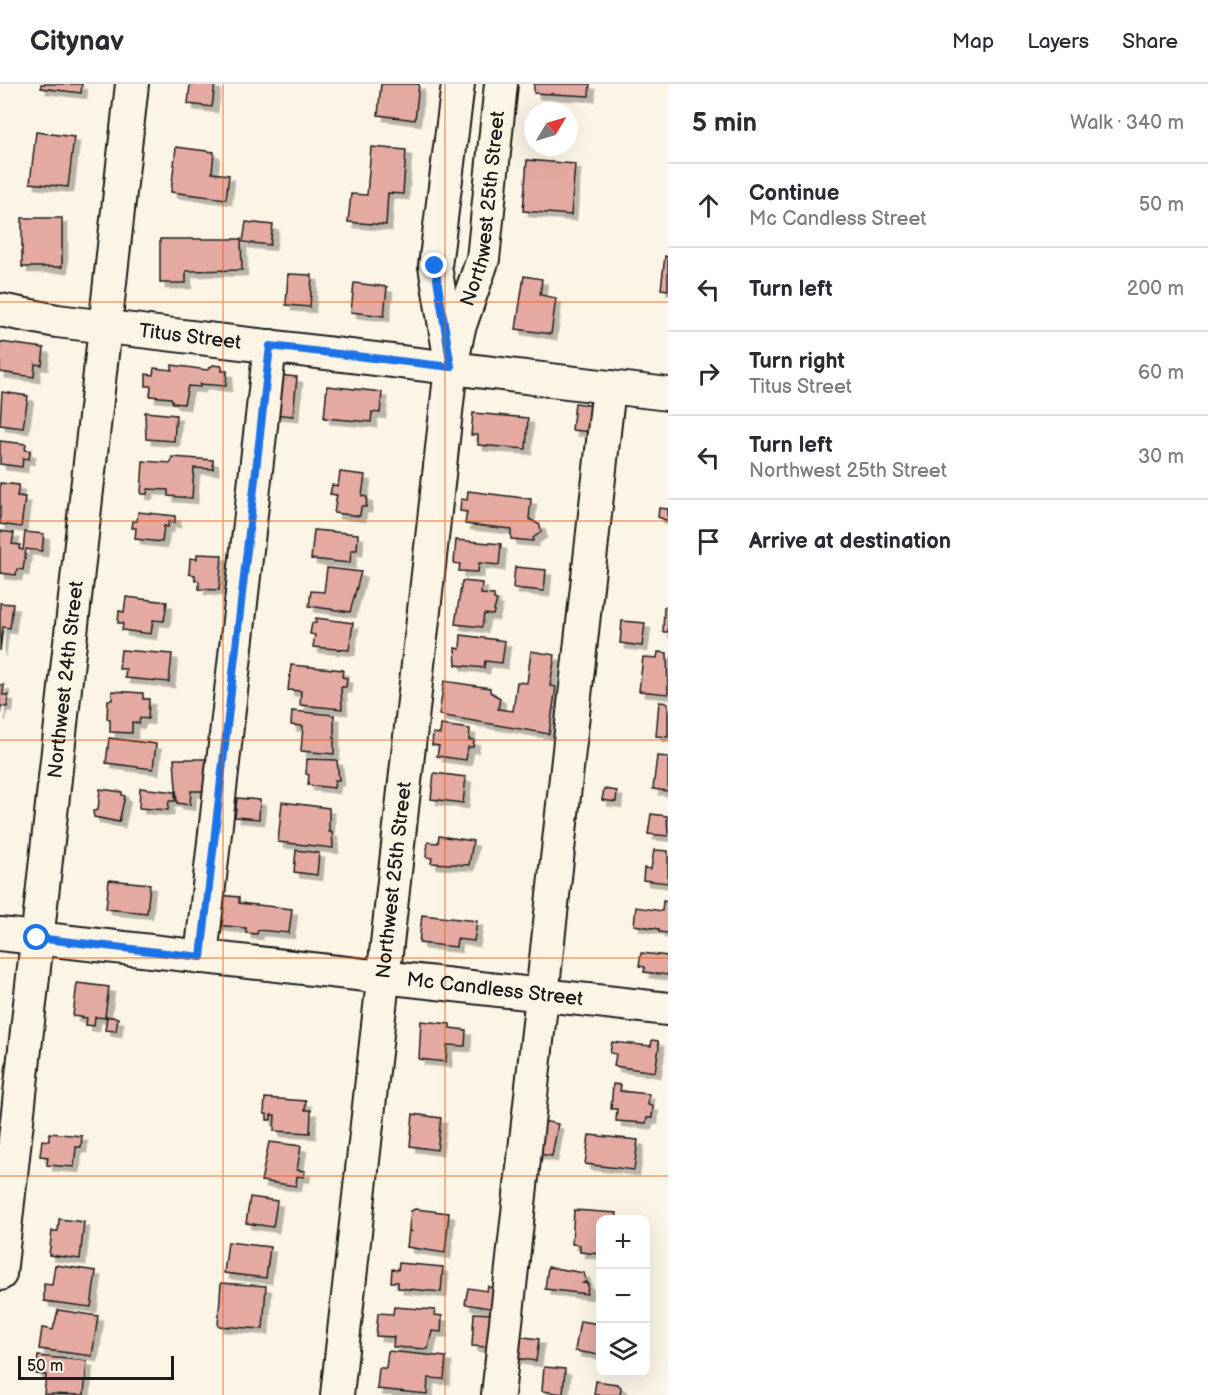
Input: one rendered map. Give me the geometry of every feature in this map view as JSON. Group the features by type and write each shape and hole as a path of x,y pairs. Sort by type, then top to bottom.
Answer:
{"street":[{"name":"Northwest 24th Street","path":"0,1274 132,84"},
{"name":"Northwest 25th Street","path":"451,367 435,266 458,84"},
{"name":"Northwest 25th Street","path":"337,1395 451,367 459,328 483,259 501,84"},
{"name":"Titus Street","path":"0,310 105,326 668,394"},
{"path":"201,957 270,346"},
{"path":"498,1395 540,995 609,387"},
{"name":"Mc Candless Street","path":"0,934 668,1009"}],"building":[{"path":"41,84 82,84 81,93 41,88"},
{"path":"190,84 215,84 212,107 188,104"},
{"path":"381,84 419,84 415,120 378,115"},
{"path":"534,84 590,84 589,96 534,93"},
{"path":"36,132 74,137 68,187 30,183"},
{"path":"176,147 214,152 212,173 229,175 226,199 171,192"},
{"path":"371,147 406,150 403,194 388,193 386,225 348,222 351,194 367,195"},
{"path":"527,160 575,164 571,215 523,211"},
{"path":"22,218 62,218 62,267 22,267"},
{"path":"246,222 273,225 270,245 243,242"},
{"path":"160,239 241,239 242,270 186,271 186,283 160,283"},
{"path":"665,256 668,257 668,290 661,289"},
{"path":"288,274 312,275 310,307 286,305"},
{"path":"524,276 542,279 540,295 556,298 551,334 516,329"},
{"path":"354,283 387,287 384,316 351,312"},
{"path":"0,342 44,348 42,365 35,364 34,377 0,372"},
{"path":"172,365 207,370 213,365 222,366 222,371 227,371 226,386 200,384 200,387 188,386 184,404 173,403 171,398 150,396 151,386 146,386 146,374 153,375 154,368 172,370"},
{"path":"277,375 297,377 293,416 273,414"},
{"path":"327,386 382,392 380,413 372,412 371,422 324,418"},
{"path":"2,392 28,396 23,428 0,425"},
{"path":"575,403 596,406 593,432 572,430"},
{"path":"145,412 176,415 174,441 146,439"},
{"path":"473,413 528,418 526,449 478,445 478,435 471,435"},
{"path":"0,441 26,444 25,450 30,451 29,459 23,458 22,467 0,464"},
{"path":"172,457 213,460 213,469 194,468 192,498 168,496 168,490 148,489 147,494 141,494 143,461 171,463"},
{"path":"340,472 365,475 362,496 367,497 366,507 361,507 360,516 334,513 337,495 330,494 332,485 338,486"},
{"path":"0,483 19,485 17,496 25,497 21,527 0,524"},
{"path":"468,491 531,499 529,519 540,525 541,532 533,538 533,541 511,539 511,529 465,524 467,512 460,511 461,499 467,500"},
{"path":"659,508 668,509 668,521 658,517"},
{"path":"138,512 175,516 175,522 169,521 168,527 164,526 162,542 135,539 136,528 132,528 133,521 137,521"},
{"path":"314,530 358,534 357,550 351,550 350,563 311,559"},
{"path":"0,531 14,533 12,544 20,545 19,549 23,550 25,532 44,534 42,551 26,549 23,570 17,569 16,575 0,573"},
{"path":"456,540 501,544 499,565 479,563 478,572 459,571 460,564 454,563"},
{"path":"197,554 222,555 219,590 199,589 199,581 195,580 195,575 189,574 190,558 197,559"},
{"path":"515,567 546,570 544,591 513,588"},
{"path":"327,568 361,572 350,612 309,606 311,591 324,592"},
{"path":"462,581 482,583 481,594 494,595 494,599 497,600 493,615 484,614 482,627 455,624"},
{"path":"126,597 167,602 164,621 153,620 151,634 122,630 123,623 118,623 119,611 124,612"},
{"path":"0,603 13,604 10,628 3,627 0,651"},
{"path":"664,607 668,607 668,632 663,632"},
{"path":"316,618 353,623 349,650 313,647 315,635 310,634 312,623 316,623"},
{"path":"622,621 645,623 642,646 620,643"},
{"path":"461,635 505,641 502,663 485,661 484,668 456,665 455,648 460,649"},
{"path":"121,650 172,654 169,682 125,678 126,669 119,669"},
{"path":"531,651 555,655 550,686 556,687 549,734 439,715 444,681 490,688 490,692 500,698 498,709 513,711 517,682 527,683"},
{"path":"658,652 667,653 668,694 639,691 643,657 657,658"},
{"path":"291,665 343,670 342,677 347,678 346,687 341,687 342,709 300,705 301,691 288,690"},
{"path":"0,685 4,685 3,695 8,695 7,707 1,706 0,716"},
{"path":"112,691 143,693 143,699 149,699 148,719 140,718 139,723 132,722 132,733 110,732 110,720 107,719 108,700 112,700"},
{"path":"659,702 668,703 668,737 656,736"},
{"path":"292,711 334,715 334,754 301,751 303,726 291,725"},
{"path":"441,725 470,729 469,740 474,740 473,747 468,747 466,760 437,756 439,746 432,745 433,733 440,734"},
{"path":"109,738 156,744 153,769 106,763"},
{"path":"657,756 668,757 668,791 653,789"},
{"path":"174,759 211,759 211,791 191,791 190,805 177,803"},
{"path":"307,759 337,760 339,780 335,780 334,788 308,785"},
{"path":"434,773 466,777 463,803 431,799"},
{"path":"140,788 175,792 175,801 169,801 168,810 139,808"},
{"path":"100,789 122,792 125,796 119,822 94,817 93,811 98,810"},
{"path":"604,789 617,791 616,802 602,800"},
{"path":"237,798 260,800 259,819 235,817"},
{"path":"282,802 329,808 329,832 332,832 333,848 278,842"},
{"path":"651,814 667,816 668,836 648,834"},
{"path":"439,836 473,841 469,865 431,863 432,858 426,857 428,842 438,843"},
{"path":"296,850 319,853 317,875 294,872"},
{"path":"654,850 668,851 668,883 643,880 644,868 651,869"},
{"path":"109,880 150,884 147,913 106,909"},
{"path":"219,895 239,897 239,903 292,909 289,933 258,930 257,934 246,933 246,928 216,925"},
{"path":"663,901 668,902 668,933 659,932 659,929 634,925 636,907 662,911"},
{"path":"422,915 477,921 474,941 457,939 456,947 419,943"},
{"path":"641,953 668,956 668,975 644,972 645,967 639,966"},
{"path":"77,983 109,987 105,1016 118,1018 116,1031 105,1030 107,1018 95,1017 94,1026 86,1025 87,1018 73,1016"},
{"path":"421,1021 450,1024 450,1028 466,1030 465,1046 447,1045 446,1062 419,1059"},
{"path":"652,1040 658,1041 659,1047 655,1072 614,1066 616,1054 610,1053 612,1042 651,1046"},
{"path":"613,1084 621,1085 620,1091 649,1094 648,1105 653,1106 652,1118 647,1118 646,1123 616,1121 617,1109 611,1109"},
{"path":"265,1098 306,1101 305,1110 311,1110 310,1133 274,1131 275,1115 271,1115 271,1120 267,1120 267,1114 264,1114"},
{"path":"413,1114 441,1118 437,1150 410,1146"},
{"path":"538,1120 558,1124 552,1156 532,1153"},
{"path":"49,1133 82,1136 81,1147 76,1147 74,1167 47,1165 48,1157 40,1156 42,1140 49,1141"},
{"path":"589,1135 638,1140 634,1170 585,1164"},
{"path":"269,1142 301,1146 297,1170 305,1171 304,1177 297,1176 296,1186 261,1181"},
{"path":"250,1197 277,1201 273,1227 246,1223"},
{"path":"415,1209 449,1213 445,1253 407,1247 409,1230 411,1231 409,1228 411,1211"},
{"path":"574,1210 617,1213 617,1215 596,1215 596,1254 580,1252 580,1245 572,1244"},
{"path":"59,1219 84,1222 80,1259 49,1255 52,1231 58,1231"},
{"path":"228,1242 270,1247 266,1278 224,1273"},
{"path":"399,1263 443,1267 441,1292 398,1288 398,1282 391,1282 392,1269 398,1270"},
{"path":"55,1265 96,1271 91,1307 44,1301 44,1284 52,1285"},
{"path":"548,1267 584,1273 586,1282 583,1283 588,1284 587,1294 545,1289"},
{"path":"221,1283 266,1286 263,1329 218,1326"},
{"path":"488,1286 498,1292 495,1309 465,1304 468,1288 487,1291"},
{"path":"394,1307 435,1310 434,1315 442,1316 441,1332 432,1331 428,1349 393,1347 394,1337 376,1336 378,1313 393,1314"},
{"path":"58,1310 98,1316 92,1356 39,1349 42,1328 53,1330"},
{"path":"474,1313 491,1314 488,1347 472,1346"},
{"path":"580,1321 596,1323 596,1354 575,1351"},
{"path":"516,1336 539,1339 536,1361 514,1358"},
{"path":"388,1351 446,1357 444,1379 428,1378 427,1394 377,1389 379,1368 386,1368"},
{"path":"38,1356 87,1361 84,1395 44,1394 46,1375 36,1374"},
{"path":"544,1367 565,1369 563,1394 542,1391"},
{"path":"596,1381 617,1384 621,1387 620,1395 594,1395"}],"route":[{"path":"37,938 201,957 270,346 451,367 435,266"}]}
